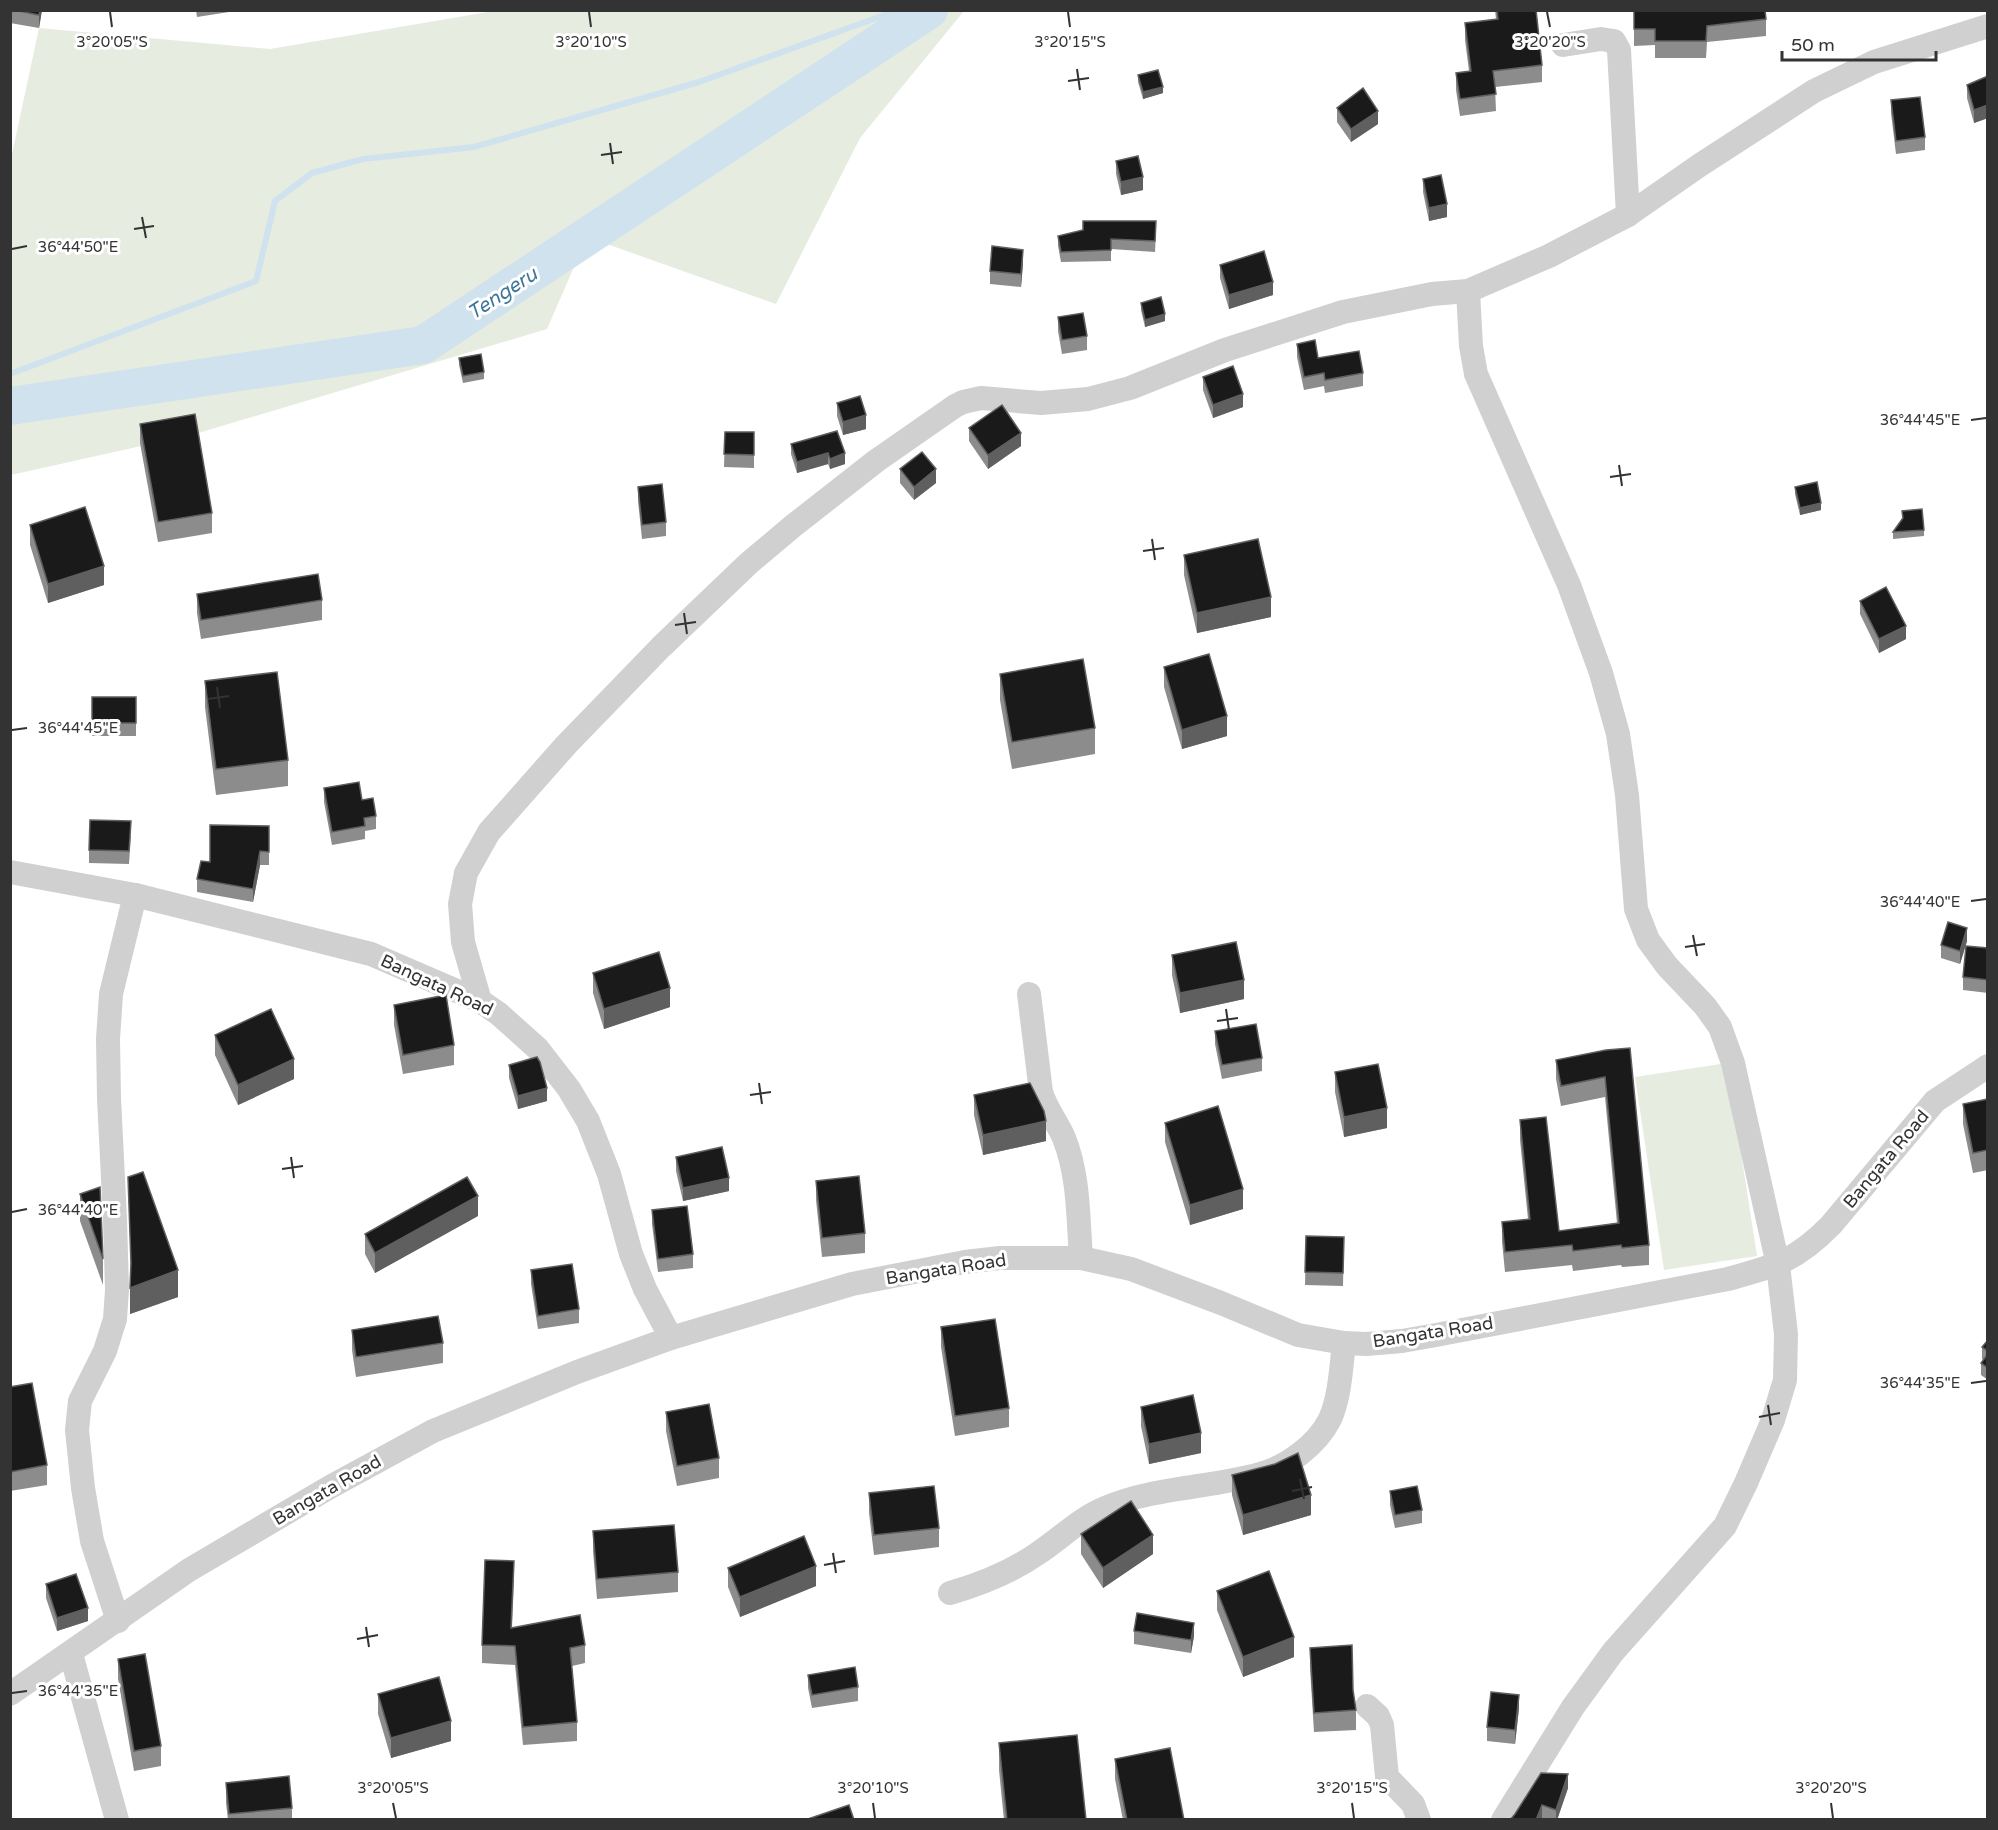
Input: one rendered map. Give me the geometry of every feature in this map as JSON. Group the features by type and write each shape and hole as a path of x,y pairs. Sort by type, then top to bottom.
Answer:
{"street":[{"path":"480,1001 463,942 460,904 466,873 489,832 566,745 705,604 793,526 927,424 963,402 981,398 1041,403 1088,399 1130,388 1225,350 1343,312 1422,296 1468,291 1549,256 1628,215 1814,91 1874,62 1988,27"},
{"path":"1563,45 1601,39 1614,41 1619,50 1628,215"},
{"path":"1468,291 1471,346 1476,374 1569,585 1601,673 1618,734 1628,795 1636,909 1648,940 1667,966 1705,1006 1720,1028 1733,1062 1778,1265 1786,1334 1785,1380 1773,1420 1725,1526 1613,1652 1574,1707 1503,1820"},
{"name":"Bangata Road","path":"10,872 135,895 371,954 480,1001 505,1019 538,1049 569,1089 588,1121 609,1174 631,1254 645,1289 671,1338"},
{"path":"118,1621 92,1541 83,1488 77,1430 80,1401 105,1350 115,1319 116,1231 108,1039 111,994 135,895"},
{"path":"1029,994 1041,1092 1045,1105 1063,1136 1073,1169 1082,1258"},
{"name":"Bangata Road","path":"10,1694 71,1654 189,1570 330,1487 433,1431 577,1372 671,1338 852,1284 954,1264 1000,1258 1082,1258 1131,1269 1298,1335 1344,1343 1381,1343 1436,1335 1728,1279 1778,1265 1798,1255 1817,1240 1935,1101 1988,1066"},
{"path":"950,1593 984,1583 1036,1555 1083,1520 1103,1509 1132,1498 1261,1474 1283,1465 1309,1446 1329,1420 1335,1403 1344,1343"},
{"path":"71,1654 117,1820"},
{"path":"1367,1706 1378,1716 1382,1725 1387,1777 1413,1804 1419,1820"}],"shaded area":[{"path":"494,11 964,11 860,138 776,304 587,237 547,329 195,434 11,475 11,159 39,28 270,49"},
{"path":"1727,1063 1757,1256 1664,1270 1635,1077"}],"building":[{"path":"14,10 40,10 39,15"},
{"path":"1497,10 1536,10 1542,65 1493,71 1496,94 1460,99 1456,73 1471,71 1465,23 1498,19"},
{"path":"1765,10 1766,19 1707,26 1706,41 1655,41 1655,29 1634,29 1634,11"},
{"path":"1158,70 1163,87 1143,92 1138,75"},
{"path":"1988,76 1988,105 1974,110 1967,85"},
{"path":"1363,88 1378,111 1351,129 1337,108"},
{"path":"1920,97 1925,137 1896,141 1891,100"},
{"path":"1138,156 1143,177 1121,182 1116,161"},
{"path":"1441,175 1447,204 1429,208 1423,179"},
{"path":"1083,221 1156,221 1155,241 1111,239 1111,250 1061,252 1058,236 1083,230"},
{"path":"992,246 1023,250 1021,274 990,271"},
{"path":"1264,251 1273,282 1229,295 1220,265"},
{"path":"1161,297 1165,314 1145,320 1141,303"},
{"path":"1083,313 1087,336 1062,340 1058,317"},
{"path":"1315,340 1318,358 1359,351 1363,373 1325,380 1324,373 1304,377 1297,344"},
{"path":"481,354 484,372 463,376 459,358"},
{"path":"1233,366 1243,394 1213,405 1203,377"},
{"path":"860,396 866,415 843,422 837,403"},
{"path":"1002,405 1021,433 988,455 969,428"},
{"path":"195,414 212,513 158,522 140,424"},
{"path":"837,431 845,453 830,459 828,453 797,462 791,444"},
{"path":"725,432 754,432 754,455 724,454"},
{"path":"922,452 936,469 914,487 900,469"},
{"path":"1817,482 1821,503 1800,508 1795,487"},
{"path":"662,484 666,522 642,525 638,487"},
{"path":"85,507 104,566 48,584 30,525"},
{"path":"1922,509 1924,530 1893,532 1903,518 1902,511"},
{"path":"1258,539 1271,597 1197,613 1184,555"},
{"path":"318,574 322,600 201,620 197,594"},
{"path":"1886,587 1906,626 1879,639 1860,601"},
{"path":"1209,654 1227,716 1182,730 1164,667"},
{"path":"1083,659 1095,728 1012,742 1000,674"},
{"path":"277,672 288,760 216,769 205,681"},
{"path":"92,697 136,697 136,723 92,723"},
{"path":"359,782 362,800 373,798 376,816 364,818 365,826 332,832 324,788"},
{"path":"90,820 131,821 129,851 89,850"},
{"path":"210,825 269,826 269,852 260,851 253,889 197,879 201,861 210,862"},
{"path":"1948,922 1967,928 1960,951 1941,945"},
{"path":"1236,942 1244,980 1180,993 1172,955"},
{"path":"1966,946 1988,948 1988,980 1963,977"},
{"path":"659,952 670,988 604,1009 593,973"},
{"path":"446,995 454,1045 403,1055 394,1005"},
{"path":"271,1009 294,1059 238,1085 215,1035"},
{"path":"1256,1024 1262,1058 1222,1065 1215,1031"},
{"path":"1630,1048 1649,1245 1622,1248 1621,1245 1573,1251 1572,1245 1505,1252 1502,1222 1530,1219 1520,1120 1546,1117 1559,1231 1619,1223 1605,1077 1561,1086 1556,1060 1606,1050"},
{"path":"537,1057 547,1088 518,1096 509,1065"},
{"path":"1378,1064 1387,1108 1344,1117 1335,1072"},
{"path":"1030,1083 1044,1111 1046,1121 983,1135 974,1095"},
{"path":"1988,1099 1988,1150 1973,1153 1963,1104"},
{"path":"1218,1106 1243,1189 1190,1205 1165,1123"},
{"path":"722,1147 729,1178 683,1188 676,1157"},
{"path":"143,1172 178,1270 130,1288 128,1177"},
{"path":"859,1176 865,1233 822,1238 816,1181"},
{"path":"467,1177 478,1196 375,1253 365,1234"},
{"path":"100,1187 103,1259 80,1194"},
{"path":"687,1206 693,1254 658,1259 652,1210"},
{"path":"1306,1236 1344,1237 1343,1273 1305,1272"},
{"path":"572,1264 579,1309 538,1316 531,1270"},
{"path":"438,1316 443,1343 356,1357 352,1330"},
{"path":"995,1319 1009,1408 955,1416 941,1327"},
{"path":"1988,1340 1988,1351 1982,1347"},
{"path":"1988,1354 1988,1368 1981,1363"},
{"path":"32,1383 47,1465 10,1472 10,1387"},
{"path":"1193,1395 1201,1433 1149,1444 1141,1407"},
{"path":"709,1404 719,1458 677,1466 666,1412"},
{"path":"1298,1453 1311,1495 1243,1515 1232,1475 1275,1464"},
{"path":"934,1486 939,1528 874,1535 869,1493"},
{"path":"1417,1486 1422,1510 1395,1515 1390,1491"},
{"path":"1131,1501 1153,1535 1103,1568 1081,1534"},
{"path":"674,1525 678,1572 597,1579 593,1531"},
{"path":"804,1536 816,1566 740,1597 728,1568"},
{"path":"485,1560 514,1561 511,1628 580,1615 585,1645 570,1648 577,1722 523,1727 515,1646 482,1645"},
{"path":"1269,1571 1294,1637 1243,1657 1217,1591"},
{"path":"76,1574 88,1608 57,1618 46,1584"},
{"path":"1137,1613 1194,1623 1191,1640 1134,1631"},
{"path":"1352,1645 1356,1710 1314,1713 1310,1648"},
{"path":"145,1654 161,1746 134,1751 118,1659"},
{"path":"855,1667 858,1687 812,1695 808,1675"},
{"path":"439,1677 451,1721 391,1738 378,1694"},
{"path":"1491,1692 1519,1695 1515,1730 1487,1727"},
{"path":"1077,1735 1086,1820 1007,1820 999,1743"},
{"path":"1170,1748 1184,1820 1127,1820 1115,1759"},
{"path":"1541,1773 1568,1774 1556,1810 1542,1805 1536,1820 1510,1820 1515,1814"},
{"path":"289,1776 292,1808 229,1814 226,1783"},
{"path":"849,1805 854,1820 805,1820"}],"waterway":[{"name":"Tengeru","path":"10,406 423,345 929,10"},
{"path":"10,374 256,281 275,201 312,173 363,159 474,147 699,82 893,12"}]}
